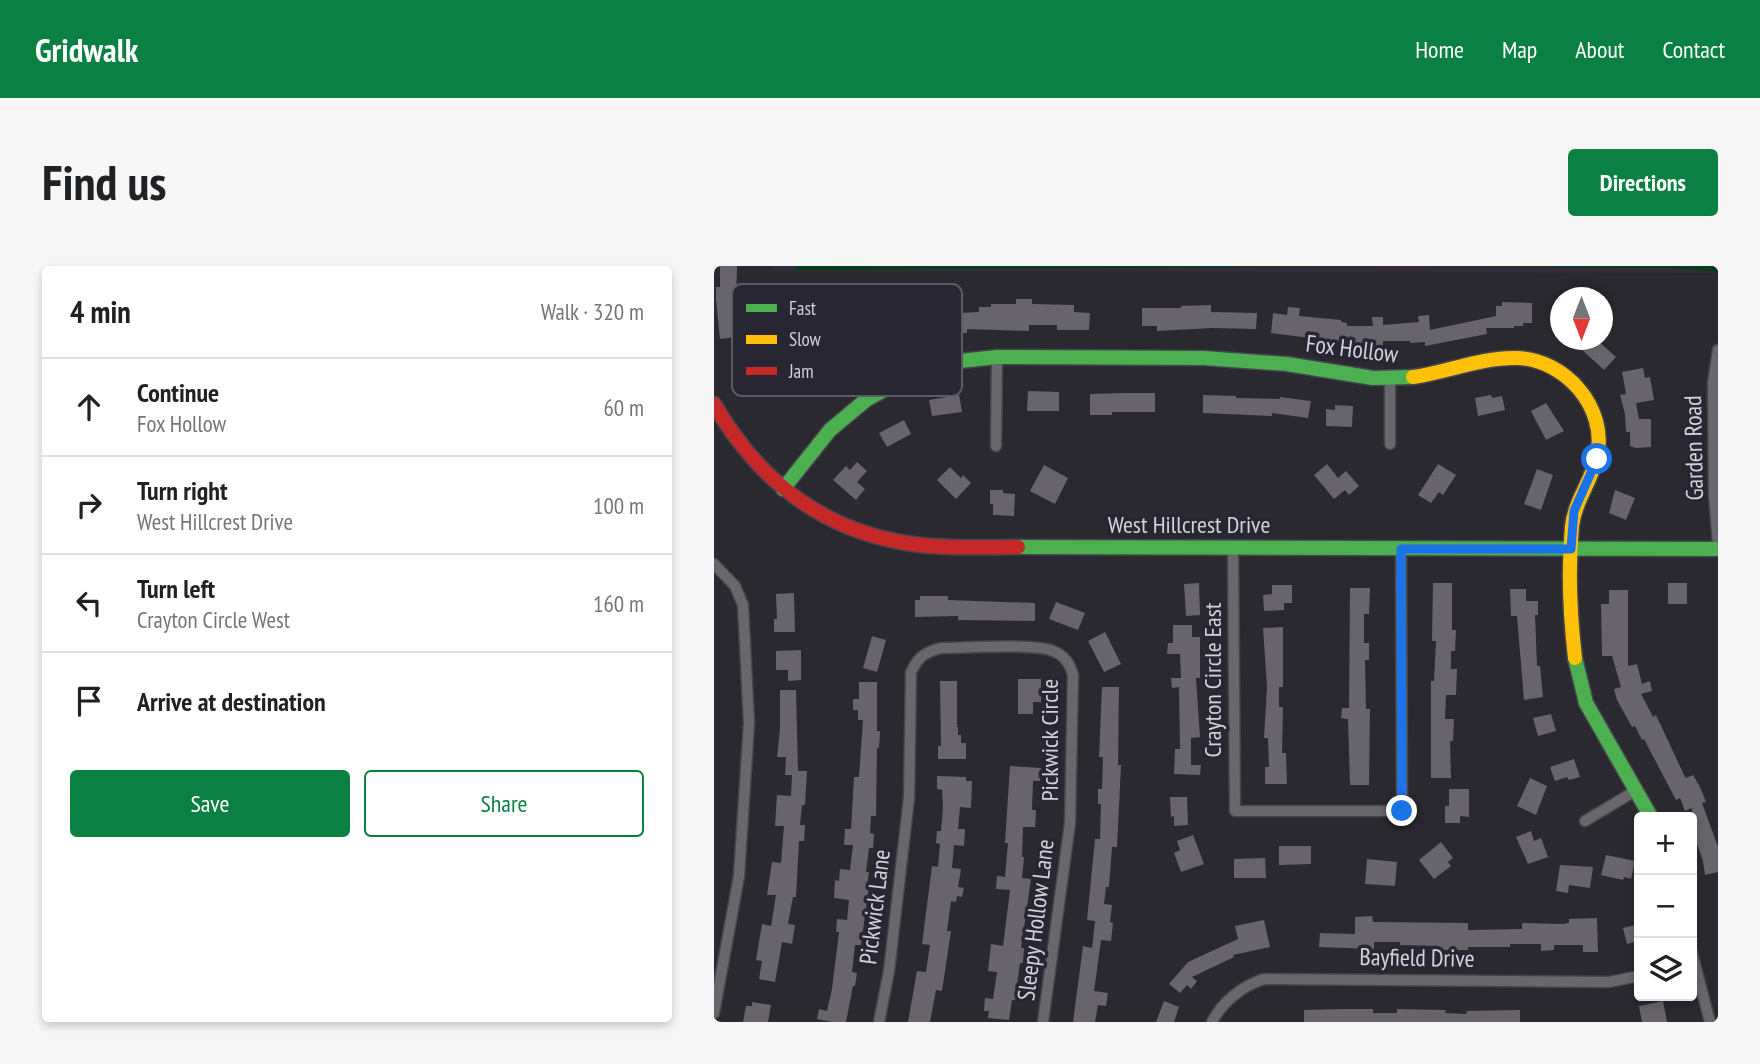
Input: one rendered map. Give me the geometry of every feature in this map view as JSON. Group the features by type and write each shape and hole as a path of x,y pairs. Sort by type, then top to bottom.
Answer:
{"street":[{"name":"Garden Road","path":"1718,350 1713,383 1714,494 1718,547"},
{"name":"Fox Hollow","path":"962,359 998,356 1229,359 1278,362 1390,379 1442,373 1515,357 1549,365 1570,378 1590,405 1595,417 1599,444 1593,472 1574,511 1571,549 1572,639 1579,683 1586,703 1648,812"},
{"path":"996,446 998,356"},
{"path":"1390,379 1390,444"},
{"name":"Fox Hollow","path":"783,489 829,432 871,396"},
{"name":"West Hillcrest Drive","path":"714,404 728,428 757,466 783,489 804,504 859,531 906,543 967,547 1718,547"},
{"name":"Crayton Circle East","path":"1233,548 1235,811 1402,811 1401,549"},
{"path":"714,564 735,586 743,605 749,723 739,876 714,1013"},
{"name":"Pickwick Circle","path":"909,798 911,672 916,661 930,651 941,648 1045,648 1063,657 1071,665 1073,675 1070,823"},
{"path":"1585,821 1635,791"},
{"name":"Pickwick Lane","path":"879,1022 889,971 909,798"},
{"name":"Sleepy Hollow Lane","path":"1044,1022 1070,823"},
{"name":"Bayfield Drive","path":"1212,1022 1217,1012 1241,989 1264,979 1609,982 1634,977"},
{"path":"1697,979 1710,1022"}],"shaded area":[{"path":"774,266 1718,266 1718,273 774,271"}],"green space":[{"path":"795,266 1407,266 795,270"},
{"path":"1407,266 1718,266 1718,272 1674,268"}],"building":[{"path":"720,266 737,266 737,284 732,284 732,338 720,339 716,287 720,287"},
{"path":"1016,299 1032,299 1032,304 1074,305 1074,312 1090,313 1089,330 1057,330 1057,325 1029,325 1029,331 967,329 967,333 962,333 962,313 979,312 979,307 991,307 991,304 1016,304"},
{"path":"1502,302 1532,303 1532,323 1523,323 1523,326 1514,328 1486,328 1487,334 1425,346 1425,342 1383,341 1383,347 1358,347 1358,344 1271,333 1273,313 1287,315 1288,307 1300,308 1299,316 1341,320 1347,323 1347,326 1373,326 1372,317 1383,317 1383,325 1419,322 1418,316 1429,315 1430,330 1496,316 1496,306 1502,306"},
{"path":"1211,305 1211,312 1257,313 1256,329 1157,331 1157,326 1142,326 1142,308"},
{"path":"1582,350 1608,350 1616,357 1604,370"},
{"path":"1643,368 1645,378 1650,377 1654,400 1636,403 1639,419 1651,419 1651,447 1636,448 1630,446 1630,432 1626,432 1620,395 1626,394 1622,372"},
{"path":"1028,391 1059,392 1059,411 1027,411"},
{"path":"1155,393 1155,412 1090,415 1090,394"},
{"path":"1203,395 1236,398 1280,397 1311,401 1308,418 1272,413 1272,416 1203,413"},
{"path":"1491,395 1492,398 1502,396 1505,410 1478,416 1475,398"},
{"path":"959,396 962,412 932,416 929,400"},
{"path":"1546,403 1564,431 1546,440 1531,411"},
{"path":"1335,405 1353,406 1352,427 1326,426 1326,409 1335,410"},
{"path":"904,420 911,434 887,447 879,433"},
{"path":"857,462 867,471 857,482 865,489 856,500 833,480 846,466 850,470"},
{"path":"1327,464 1338,478 1346,471 1359,486 1349,495 1345,490 1334,499 1314,475"},
{"path":"1438,464 1456,475 1443,495 1439,492 1431,503 1418,495"},
{"path":"1044,465 1068,478 1055,504 1030,491"},
{"path":"950,467 971,483 956,499 937,480"},
{"path":"1537,469 1553,475 1541,510 1524,504"},
{"path":"990,490 1015,494 1014,516 993,515"},
{"path":"1615,490 1635,498 1626,520 1609,513"},
{"path":"1199,583 1200,615 1186,616 1184,584"},
{"path":"1433,583 1452,583 1452,630 1456,630 1455,651 1451,651 1451,669 1457,669 1456,695 1446,695 1445,719 1454,719 1453,741 1450,741 1451,778 1431,778 1431,681 1434,681 1436,641 1432,641"},
{"path":"1668,583 1687,583 1687,604 1668,604"},
{"path":"1272,585 1292,585 1292,603 1284,603 1284,610 1264,611 1263,595 1272,594"},
{"path":"1350,588 1370,588 1369,614 1364,614 1364,643 1369,643 1369,660 1365,660 1366,709 1370,709 1369,785 1350,785 1348,719 1341,718 1342,708 1349,708"},
{"path":"1510,589 1526,589 1526,601 1538,601 1538,615 1535,615 1537,666 1540,666 1543,697 1524,700 1517,616 1511,616"},
{"path":"1609,590 1628,590 1628,666 1637,664 1642,684 1650,681 1652,691 1641,694 1653,717 1656,715 1684,775 1686,778 1693,775 1700,787 1706,802 1702,803 1718,847 1718,872 1705,875 1697,844 1697,812 1692,812 1692,808 1685,811 1680,798 1676,800 1644,739 1642,740 1635,726 1632,727 1617,700 1614,689 1621,687 1612,656 1602,656 1601,604 1609,604"},
{"path":"794,593 795,632 774,632 774,619 777,619 776,594"},
{"path":"920,596 948,596 948,600 1035,603 1035,621 958,620 958,616 915,617 915,600 920,600"},
{"path":"1056,602 1085,613 1078,630 1049,619"},
{"path":"1173,625 1192,625 1192,637 1200,637 1200,678 1196,678 1200,737 1191,738 1191,765 1201,765 1200,775 1174,774 1175,749 1180,749 1179,687 1172,688 1171,678 1181,678 1180,654 1167,654 1168,643 1173,643"},
{"path":"1283,627 1283,687 1279,687 1279,707 1283,707 1282,753 1286,753 1287,784 1265,784 1265,767 1269,767 1268,738 1264,738 1267,687 1263,628"},
{"path":"1105,632 1121,664 1104,672 1088,641"},
{"path":"872,636 886,640 877,672 863,668"},
{"path":"801,650 801,680 788,681 788,670 776,670 776,651"},
{"path":"1018,679 1041,679 1041,702 1033,702 1033,714 1018,714"},
{"path":"940,681 957,681 957,727 961,743 966,743 966,759 938,759 938,746 941,746"},
{"path":"859,682 877,682 877,731 880,731 877,748 876,816 871,816 873,848 869,848 866,872 869,872 869,885 861,945 855,945 852,972 857,973 855,986 846,1022 832,1022 817,1019 819,1009 827,1011 832,989 839,932 836,932 837,919 847,920 849,900 834,898 835,880 839,881 840,869 850,870 853,845 844,845 845,829 851,829 854,777 859,777 863,720 858,720 858,710 853,710 853,699 859,699"},
{"path":"1102,687 1119,687 1118,765 1121,765 1117,847 1112,847 1109,887 1106,887 1104,904 1112,905 1111,941 1101,940 1094,991 1108,993 1106,1006 1098,1005 1095,1022 1073,1022 1083,946 1092,948 1095,921 1087,920 1095,839 1100,839 1101,804 1098,804 1098,789 1102,789 1103,757 1099,757"},
{"path":"780,690 796,690 798,771 807,771 805,805 802,805 800,825 805,825 804,841 799,841 796,897 793,897 788,924 795,925 792,944 782,942 775,982 759,979 762,961 756,960 762,924 771,926 776,895 767,895 772,862 781,863 784,826 775,826 777,795 791,796 792,775 785,775 786,757 777,757"},
{"path":"1551,714 1556,731 1538,736 1533,718"},
{"path":"1574,759 1580,777 1555,781 1550,767"},
{"path":"1010,766 1041,768 1040,781 1033,781 1032,810 1036,810 1035,827 1023,827 1022,878 1031,879 1021,948 1024,948 1023,963 1020,963 1015,1000 1012,1000 1009,1020 988,1018 989,1011 984,1011 985,998 993,999 997,972 988,971 991,944 1003,946 1010,890 996,889 997,876 1005,877"},
{"path":"937,776 966,777 966,781 972,781 971,808 960,807 958,829 965,829 964,846 954,845 952,868 961,869 958,887 964,888 962,897 957,896 956,902 951,901 947,931 951,931 942,991 936,990 930,1022 908,1022 917,971 926,972 930,945 922,944 932,866 938,867 940,844 936,843 937,831 941,831 943,807 942,790 937,789"},
{"path":"1530,778 1547,786 1536,815 1517,806"},
{"path":"1449,789 1469,789 1469,817 1460,816 1460,823 1445,823"},
{"path":"1170,797 1187,797 1188,825 1174,826"},
{"path":"1531,831 1534,841 1541,838 1548,857 1528,864 1516,837"},
{"path":"1193,835 1204,864 1181,872 1174,853 1180,850 1177,841"},
{"path":"1441,842 1453,858 1448,862 1451,866 1434,879 1419,860"},
{"path":"1279,846 1311,846 1311,864 1279,865"},
{"path":"1606,855 1634,861 1631,879 1601,875"},
{"path":"1265,858 1266,878 1234,878 1234,859"},
{"path":"1367,859 1397,862 1395,886 1365,884"},
{"path":"1560,865 1593,867 1590,888 1569,885 1568,893 1556,891"},
{"path":"1372,916 1373,922 1468,923 1468,930 1522,929 1522,923 1562,924 1569,923 1569,919 1597,918 1598,952 1583,952 1583,945 1554,945 1554,950 1541,951 1541,944 1468,947 1468,950 1438,950 1438,946 1400,945 1400,942 1374,942 1374,949 1319,947 1320,933 1355,934 1355,917"},
{"path":"1264,920 1270,947 1233,955 1234,957 1192,977 1197,981 1191,989 1187,985 1180,993 1169,984 1188,962 1238,939 1235,926"},
{"path":"1634,925 1634,942 1627,944 1623,928"},
{"path":"1164,1001 1179,1007 1174,1022 1156,1022"},
{"path":"1663,1001 1667,1022 1642,1022 1639,1006"},
{"path":"752,1002 771,1005 768,1022 743,1022 746,1006 752,1006"},
{"path":"1373,1009 1373,1013 1397,1013 1397,1009 1446,1010 1445,1013 1466,1014 1467,1011 1520,1010 1520,1022 1304,1022 1304,1010"}],"traffic: fast":[{"path":"962,361 997,357 1204,358 1287,364 1373,378 1413,377"},
{"path":"783,489 830,430 873,396"},
{"path":"1018,547 1718,549"},
{"path":"1575,658 1586,703 1648,812"}],"traffic: slow":[{"path":"1413,377 1478,362 1517,358 1551,367 1579,389 1589,404 1599,438 1595,465 1576,508 1572,526 1570,592 1575,658"}],"traffic: jam":[{"path":"714,404 731,431 771,477 794,496 846,526 875,536 920,545 1018,547"}],"route":[{"path":"1402,811 1401,549 1571,549 1574,511 1597,459"}]}
